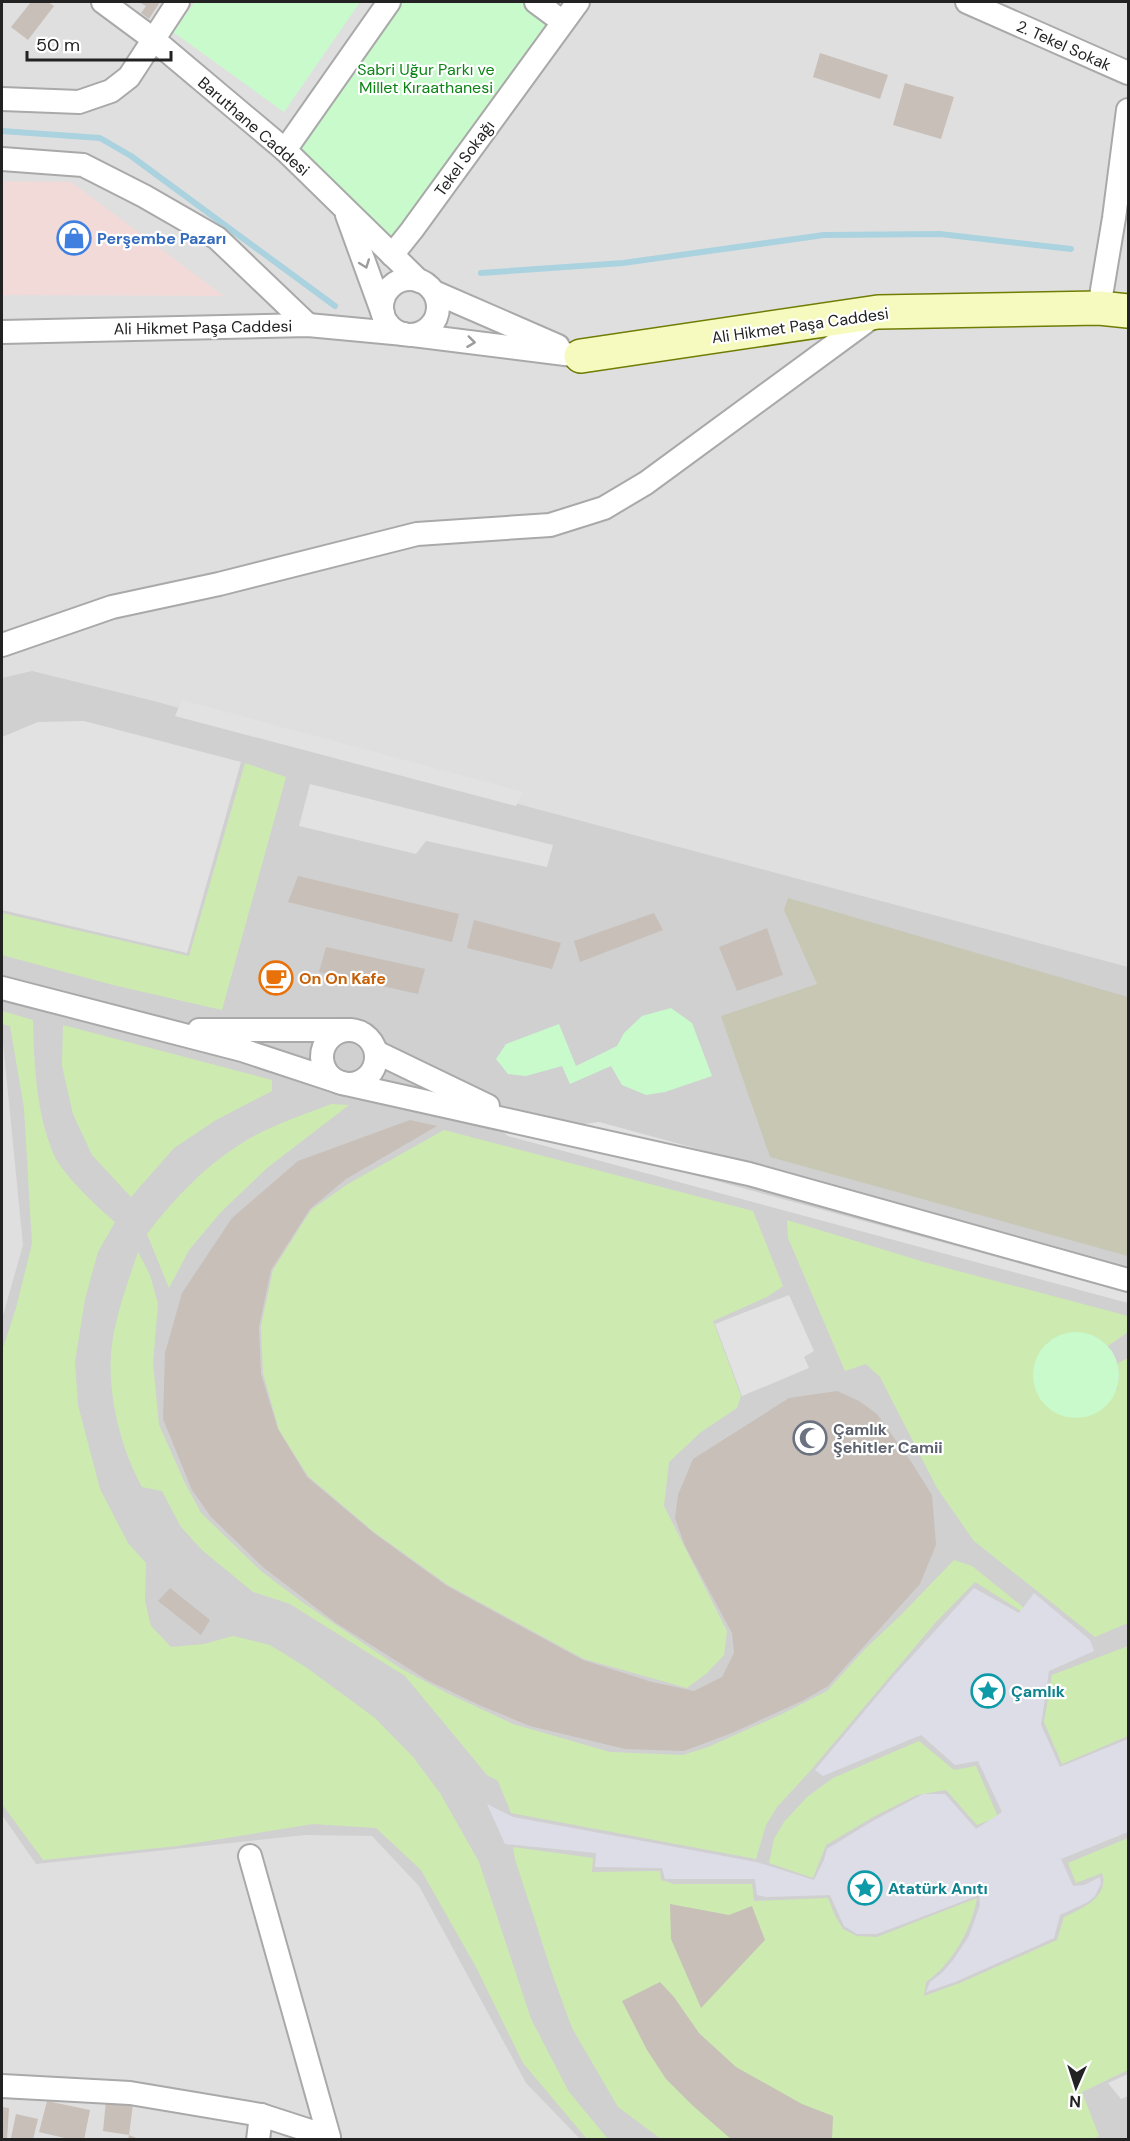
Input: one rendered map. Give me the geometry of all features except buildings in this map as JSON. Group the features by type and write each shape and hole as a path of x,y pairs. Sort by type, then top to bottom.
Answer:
{"main road":[{"name":"Ali Hikmet Paşa Caddesi","path":"581,356 878,312 1114,309"}],"street":[{"name":"Baruthane Caddesi","path":"103,2 153,39 285,150 345,211 426,286"},
{"path":"2,99 79,102 111,91 129,77 178,2"},
{"path":"285,150 389,2"},
{"path":"536,2 562,22"},
{"name":"Tekel Sokağı","path":"392,255 578,2"},
{"name":"2. Tekel Sokak","path":"967,2 996,7 1128,73"},
{"path":"1114,309 1128,110"},
{"path":"2,159 83,165 144,196 217,238 308,325"},
{"path":"345,211 384,317 396,331 409,334 422,332 435,319 438,310 437,301 426,286"},
{"path":"384,317 383,300 393,285 410,279 581,356"},
{"path":"2,645 112,607 273,571 417,534 550,525 604,508 646,483 878,312"},
{"name":"Ali Hikmet Paşa Caddesi","path":"2,332 308,325 409,334 581,356"},
{"path":"2,988 242,1050 342,1083 749,1174 1128,1280"},
{"path":"164,1030 350,1030 367,1036 376,1052 373,1070 360,1082 351,1084 342,1083 327,1073 322,1057 328,1041 341,1031 350,1030"},
{"path":"376,1052 523,1122"},
{"path":"2,2086 130,2093 261,2115 329,2137 250,1856"},
{"path":"258,2139 261,2115"}],"shaded area":[{"path":"2,2 1128,2 1128,2139 2,2139"},
{"name":"Perşembe Pazarı","path":"2,181 71,182 224,296 2,295"},
{"path":"32,671 154,701 533,808 1128,967 1128,2139 580,2139 526,2083 419,1886 372,1836 305,1835 36,1864 2,1815 2,1319 23,1245 2,1032 2,678"},
{"path":"182,700 523,792 516,806 175,716"},
{"path":"84,721 241,762 187,953 2,910 2,737 38,722"},
{"path":"310,784 553,845 547,867 426,841 416,854 299,826"},
{"path":"788,898 1128,997 1128,1256 770,1157 721,1016 817,984 784,910"},
{"path":"599,1122 1128,1266 1128,1274 577,1125"},
{"path":"507,1124 1128,1293 1128,1303 508,1136 503,1132"},
{"path":"789,1295 814,1351 804,1357 809,1368 742,1396 715,1324"},
{"path":"974,1588 1019,1613 1034,1593 1090,1640 1094,1651 1049,1671 1041,1725 1060,1767 1128,1739 1128,1832 1061,1859 1073,1886 1084,1885 1100,1877 1101,1883 1095,1896 1088,1902 1060,1915 1054,1938 955,1982 926,1992 930,1982 942,1973 954,1959 969,1936 980,1905 979,1895 877,1934 857,1934 844,1926 830,1895 766,1897 757,1895 755,1879 665,1879 662,1868 595,1867 596,1853 505,1844 487,1804 513,1817 756,1862 814,1880 827,1849 923,1794 945,1794 976,1829 1002,1812 978,1761 955,1765 921,1735 823,1776 815,1770 894,1676"},
{"path":"1128,2074 1128,2096 1121,2099 1108,2083"}],"green space":[{"path":"195,2 360,2 284,112 173,32"},
{"name":"Sabri Uğur Parkı ve Millet Kıraathanesi","path":"389,2 536,2 563,22 388,251 285,150"},
{"path":"245,763 286,777 222,1010 113,985 2,955 2,913 189,956"},
{"path":"671,1008 692,1023 712,1076 665,1092 646,1095 622,1085 611,1066 570,1084 562,1066 526,1076 508,1074 496,1059 506,1044 559,1024 576,1066 617,1046 624,1033 642,1016"},
{"path":"2,1011 33,1020 39,1104 53,1153 72,1180 115,1222 98,1252 85,1299 75,1362 78,1405 100,1489 128,1543 146,1563 145,1601 151,1626 171,1647 204,1644 233,1636 270,1645 307,1668 375,1718 413,1757 440,1793 479,1862 531,2019 569,2092 608,2139 587,2139 523,2063 476,1967 421,1870 376,1828 313,1824 177,1846 43,1860 2,1804 2,1351 16,1308 32,1244 24,1108 10,1026 2,1024"},
{"path":"63,1025 272,1080 272,1091 216,1120 174,1148 131,1197 92,1155 73,1114 62,1066"},
{"path":"331,1104 349,1105 267,1168 221,1212 189,1250 169,1288 147,1234 167,1209 201,1174 239,1145 272,1127"},
{"path":"444,1130 753,1211 783,1286 767,1297 713,1321 741,1396 737,1408 701,1432 669,1462 664,1506 727,1631 724,1655 707,1673 687,1688 584,1659 448,1585 374,1532 308,1476 279,1430 263,1373 261,1326 273,1270 311,1210 348,1184"},
{"path":"787,1220 924,1262 1128,1316 1128,1332 1108,1346 1098,1338 1087,1334 1064,1336 1047,1343 1034,1365 1117,1390 1118,1363 1128,1358 1128,1623 1095,1637 974,1541 937,1488 880,1377 866,1364 845,1371 788,1238"},
{"path":"138,1252 150,1275 158,1304 153,1363 159,1425 201,1513 261,1571 302,1602 400,1668 513,1724 610,1752 683,1755 708,1747 827,1691 865,1649 954,1560 972,1566 1023,1607 1021,1611 975,1582 935,1623 777,1807 766,1825 756,1859 511,1813 498,1781 487,1775 405,1676 290,1604 253,1592 202,1550 181,1527 162,1491 142,1487 121,1436 111,1381 112,1345 116,1322"},
{"path":"1076,1332 1100,1339 1112,1351 1119,1375 1112,1399 1100,1411 1076,1418 1052,1411 1040,1399 1033,1375 1040,1351 1052,1339"},
{"path":"1128,1646 1128,1736 1062,1764 1044,1722 1052,1675"},
{"path":"919,1741 954,1770 976,1766 998,1817 977,1825 946,1790 917,1795 875,1816 826,1845 813,1878 769,1863 774,1839 784,1822 807,1797 833,1778"},
{"path":"1128,1838 1128,2070 1082,2092 1099,2136 1093,2139 661,2139 618,2107 572,2028 552,1973 513,1847 593,1858 592,1872 660,1871 661,1880 674,1884 752,1884 754,1901 828,1898 843,1929 857,1936 877,1937 977,1898 965,1934 945,1965 926,1982 924,1996 960,1983 1057,1940 1064,1917 1092,1901 1102,1889 1102,1873 1076,1883 1068,1863"}],"waterway":[{"path":"2,131 100,138 131,156 335,306"},
{"path":"481,273 623,263 824,235 940,234 1071,249"}],"place":[{"name":"Perşembe Pazarı","path":"74,238"},
{"name":"On On Kafe","path":"276,978"},
{"name":"Çamlık Şehitler Camii","path":"810,1438"},
{"name":"Çamlık","path":"988,1691"},
{"name":"Atatürk Anıtı","path":"865,1888"}]}
